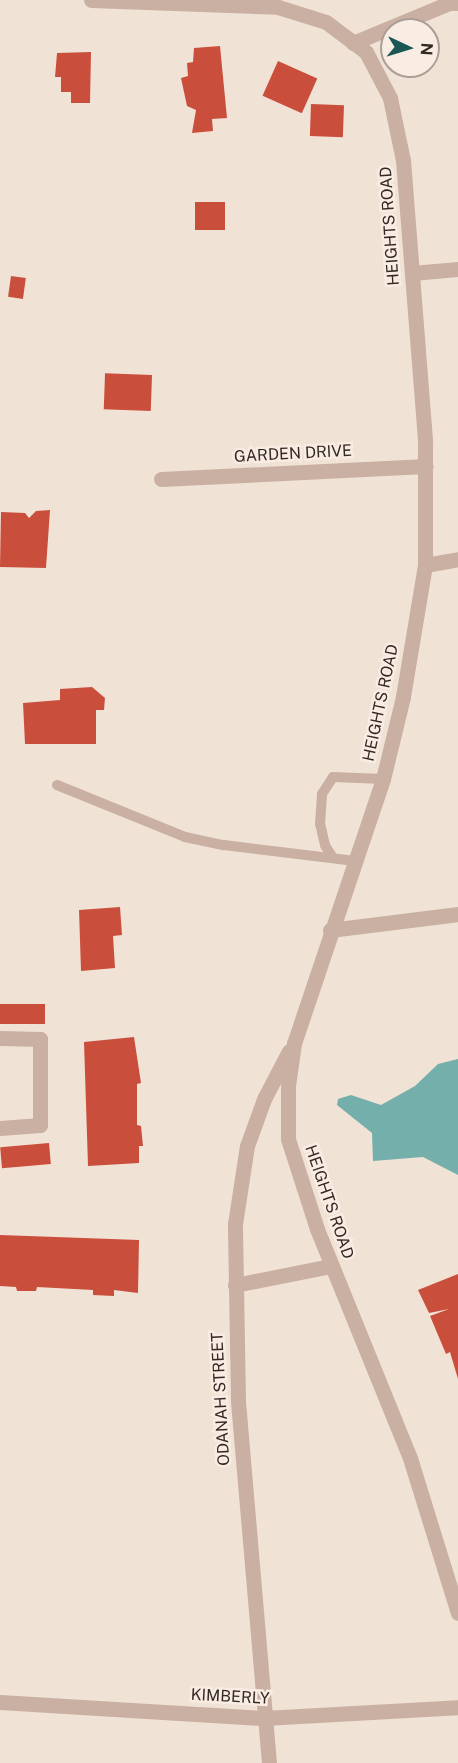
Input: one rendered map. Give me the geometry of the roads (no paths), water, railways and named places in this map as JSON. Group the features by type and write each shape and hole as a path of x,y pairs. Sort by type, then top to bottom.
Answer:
{"street":[{"name":"HEIGHTS ROAD","path":"92,0 278,7 326,22 366,52 390,98 403,160 412,273 426,466 425,565 404,697 383,779 330,930 294,1043 288,1086 288,1139 331,1266 410,1458 458,1613"},
{"path":"353,43 449,3 458,3"},
{"path":"412,273 458,269"},
{"name":"GARDEN DRIVE","path":"161,479 426,466"},
{"path":"425,565 458,559"},
{"path":"330,930 458,914"},
{"path":"0,1038 40,1039 40,1125 0,1128"},
{"name":"ODANAH STREET","path":"269,1763 238,1400 236,1224 247,1146 264,1099 294,1043"},
{"path":"235,1285 331,1266"},
{"name":"KIMBERLY","path":"0,1702 264,1718 458,1707"}],"lane":[{"path":"333,858 325,845 320,824 322,794 333,777 383,779"},
{"path":"57,785 185,837 224,845 356,861"}],"water":[{"path":"458,1059 458,1175 423,1157 373,1161 372,1133 337,1105 338,1099 351,1095 381,1105 415,1086 438,1064"}]}
